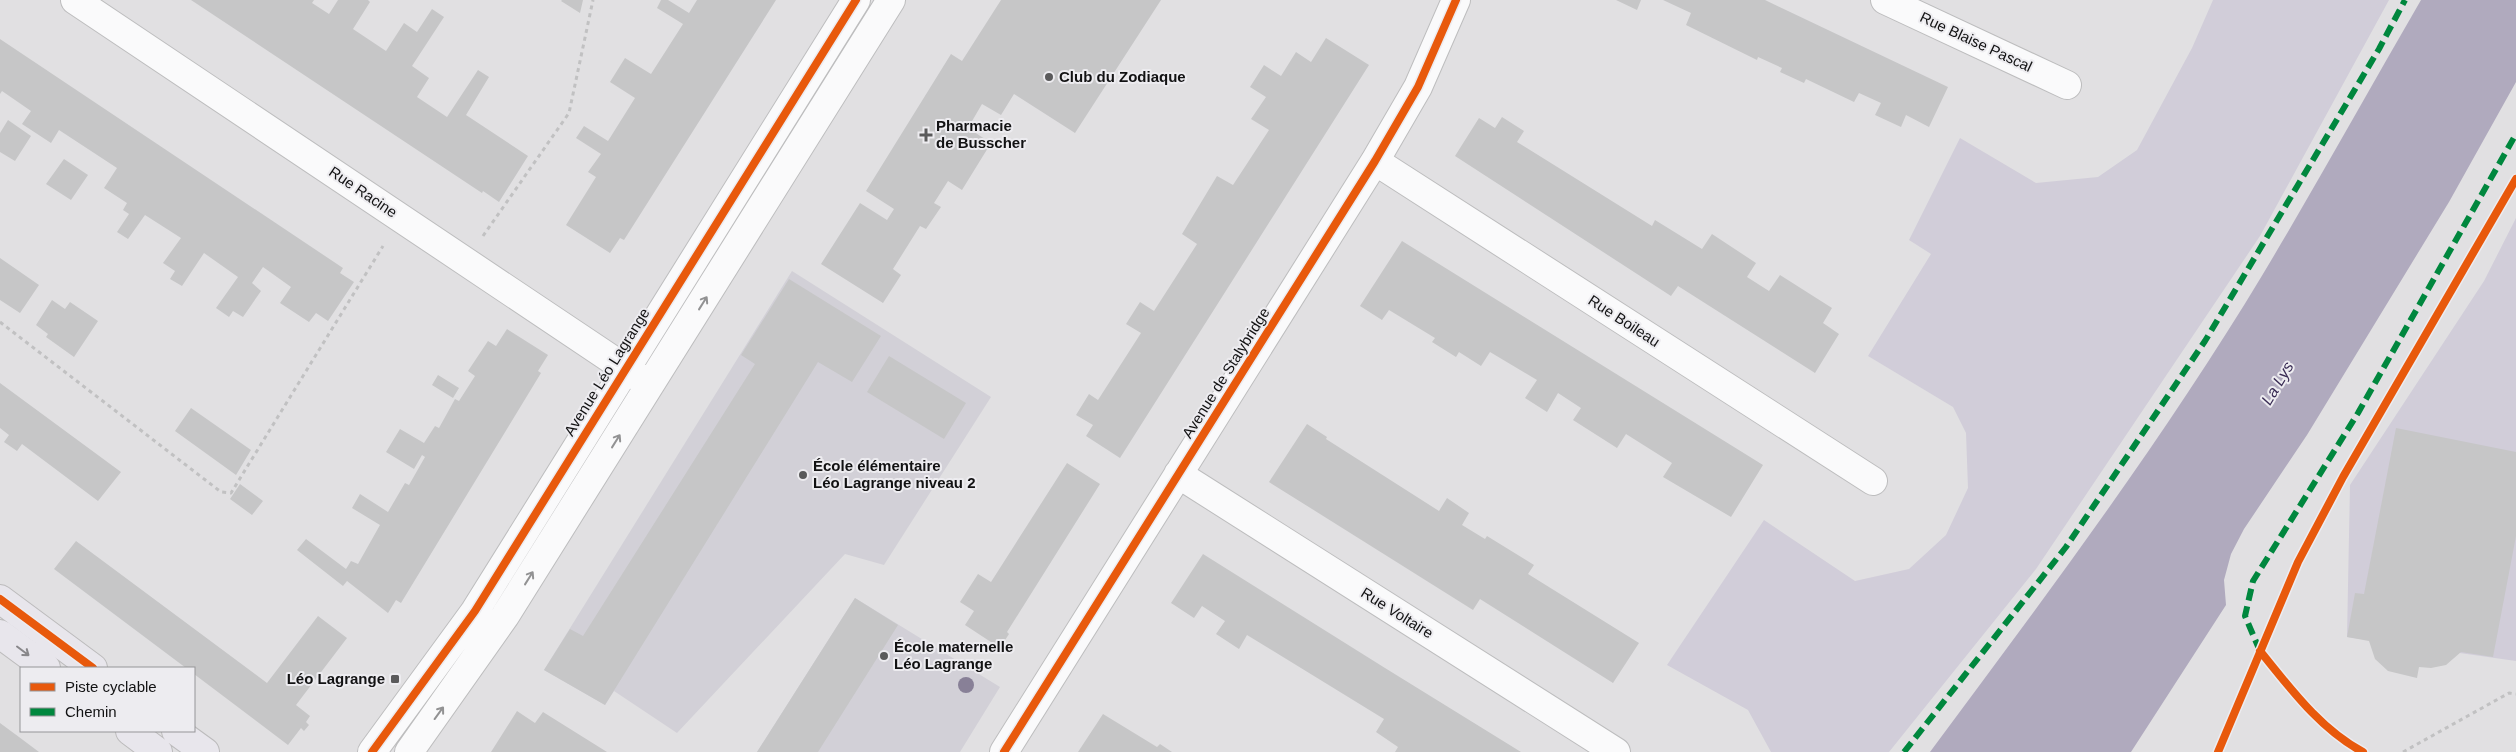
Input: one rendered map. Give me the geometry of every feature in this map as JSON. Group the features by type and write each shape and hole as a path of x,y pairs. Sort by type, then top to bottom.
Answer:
{"main road":[{"path":"0,599 92,667"},
{"path":"0,634 45,667"},
{"path":"131,732 158,752"},
{"path":"177,732 205,752"}],"street":[{"name":"Rue Racine","path":"75,0 650,386"},
{"name":"Avenue Léo Lagrange","path":"372,752 456,638 856,0"},
{"path":"410,752 486,646 891,0"},
{"name":"Avenue de Stalybridge","path":"1004,752 1375,161 1418,87 1456,0"},
{"name":"Rue Blaise Pascal","path":"1884,0 2067,85"},
{"name":"Rue Boileau","path":"1375,161 1874,481"},
{"name":"Rue Voltaire","path":"1178,474 1616,752"}],"path":[{"path":"466,261 568,113 593,0"},
{"path":"0,322 221,492 231,493 401,218"},
{"path":"2403,752 2509,693 2516,694"}],"shaded area":[{"path":"2213,0 2389,0 2260,236 2036,569 1889,752 1771,752 1748,710 1667,665 1764,520 1855,581 1909,569 1946,535 1968,488 1966,433 1953,407 1868,356 1931,254 1909,240 1960,138 2036,183 2098,177 2137,150 2192,48"},
{"path":"2516,218 2516,661 2347,637 2350,485 2484,281"},
{"name":"École élémentaire Léo Lagrange niveau 2","path":"792,271 991,397 884,565 845,554 677,733 614,691 605,705 544,670"},
{"name":"École maternelle Léo Lagrange","path":"855,598 1000,687 960,752 757,752"}],"water":[{"name":"La Lys","path":"2421,0 2516,0 2516,82 2449,202 2307,435 2244,529 2231,554 2224,580 2226,605 2131,752 1930,752 2102,517 2225,336 2303,206"}],"building":[{"path":"191,0 314,0 312,3 329,14 338,0 368,0 370,2 353,29 386,51 404,23 417,32 432,9 444,17 412,66 429,78 417,97 447,117 478,70 489,77 466,115 528,156 499,202 483,191 482,193"},
{"path":"583,0 580,13 561,1"},
{"path":"661,0 668,0 689,13 697,0 776,0 624,240 620,238 610,253 566,225 596,177 588,172 601,154 576,138 584,126 608,141 635,98 610,82 625,58 651,74 683,24 657,8"},
{"path":"1001,0 1161,0 1075,133 1014,94 1001,115 982,104 968,128 991,143 962,190 948,181 934,203 941,207 926,229 920,226 893,269 901,275 883,303 821,264 860,203 887,220 894,209 866,191 951,54 962,61"},
{"path":"1616,0 1641,0 1637,10"},
{"path":"1663,0 1765,0 1948,87 1929,127 1906,115 1901,127 1875,115 1881,103 1859,93 1854,102 1806,79 1804,83 1780,72 1782,68 1758,57 1757,60 1686,25 1691,13"},
{"path":"1326,38 1369,65 1120,458 1086,436 1093,425 1076,415 1089,394 1098,400 1141,333 1126,324 1140,302 1154,311 1197,244 1182,234 1217,176 1233,185 1269,130 1251,119 1266,97 1250,87 1264,65 1281,76 1296,52 1311,62"},
{"path":"0,39 343,268 340,273 354,282 328,321 316,313 309,322 280,303 291,287 263,267 252,283 261,291 243,317 233,311 229,317 216,308 238,277 204,253 182,286 170,279 175,271 163,263 181,238 145,215 128,239 117,232 129,214 123,210 127,203 104,188 117,168 59,130 51,143 22,124 31,111 2,91 0,94"},
{"path":"1502,117 1524,131 1517,142 1652,226 1655,220 1702,249 1712,234 1756,263 1747,277 1769,291 1780,275 1832,308 1823,323 1839,334 1815,373 1678,286 1671,296 1455,156 1479,118 1495,128"},
{"path":"8,120 31,136 15,161 0,152 0,133"},
{"path":"64,159 88,175 71,200 46,184"},
{"path":"1402,241 1763,465 1731,517 1663,477 1672,463 1626,434 1617,448 1573,420 1581,408 1558,393 1547,412 1525,398 1537,380 1490,352 1481,366 1459,352 1456,357 1432,342 1435,338 1389,310 1382,320 1360,306"},
{"path":"0,258 39,285 20,313 0,300"},
{"path":"789,279 881,336 852,382 818,362 605,705 544,670 570,629 583,636 755,364 741,355"},
{"path":"52,300 65,309 70,302 98,321 74,357 46,337 48,334 36,325"},
{"path":"507,329 548,355 538,371 541,373 401,603 396,600 388,613 347,581 343,586 297,550 306,539 346,569 351,561 358,564 380,525 352,508 360,494 388,512 405,483 409,485 425,457 422,455 414,469 386,452 400,429 424,443 435,426 439,428 455,399 459,401 475,376 468,371 488,341 496,346"},
{"path":"889,356 966,403 944,439 867,392"},
{"path":"438,375 459,388 453,398 432,385"},
{"path":"0,383 121,472 98,501 22,444 17,451 4,442 9,435 0,428"},
{"path":"191,408 251,450 236,475 175,431"},
{"path":"1307,424 1327,437 1326,439 1439,511 1447,498 1469,513 1462,525 1485,539 1487,536 1534,565 1528,574 1639,643 1613,683 1480,599 1473,610 1269,482"},
{"path":"2396,428 2516,452 2516,536 2493,657 2461,652 2446,665 2431,668 2419,667 2417,678 2388,671 2375,659 2369,641 2347,637 2355,593 2364,594"},
{"path":"1067,463 1100,484 1007,632 1009,634 1000,648 965,625 974,611 960,602 978,574 991,582"},
{"path":"240,484 263,501 252,515 230,499"},
{"path":"76,541 267,683 318,616 347,638 296,705 310,716 306,722 309,725 304,731 301,728 288,745 195,675 195,667 185,667 54,569"},
{"path":"1203,554 1521,752 1395,752 1398,747 1376,732 1384,719 1247,635 1239,649 1216,634 1225,621 1202,606 1194,618 1171,603"},
{"path":"855,598 898,625 818,752 757,752"},
{"path":"517,711 535,723 543,712 607,752 491,752"},
{"path":"1103,714 1157,747 1160,744 1172,752 1078,752"},
{"path":"0,723 19,737 39,752 0,752"}],"marked path":[{"path":"1904,752 2066,547 2205,341 2379,49 2405,0"},
{"path":"2260,651 2245,616 2253,581 2358,413 2516,134"}],"cycle path":[{"path":"372,752 475,611 856,0"},
{"path":"1004,752 1375,161 1418,87 1456,0"},
{"path":"2218,752 2298,562 2343,477 2516,179"},
{"path":"0,599 92,667"},
{"path":"2260,651 2319,720 2347,743 2363,752"}],"place":[{"name":"Club du Zodiaque","path":"1049,77"},
{"name":"Pharmacie de Busscher","path":"926,135"},
{"name":"École élémentaire Léo Lagrange niveau 2","path":"803,475"},
{"name":"École maternelle Léo Lagrange","path":"884,656"},
{"name":"Léo Lagrange","path":"395,679"}]}
